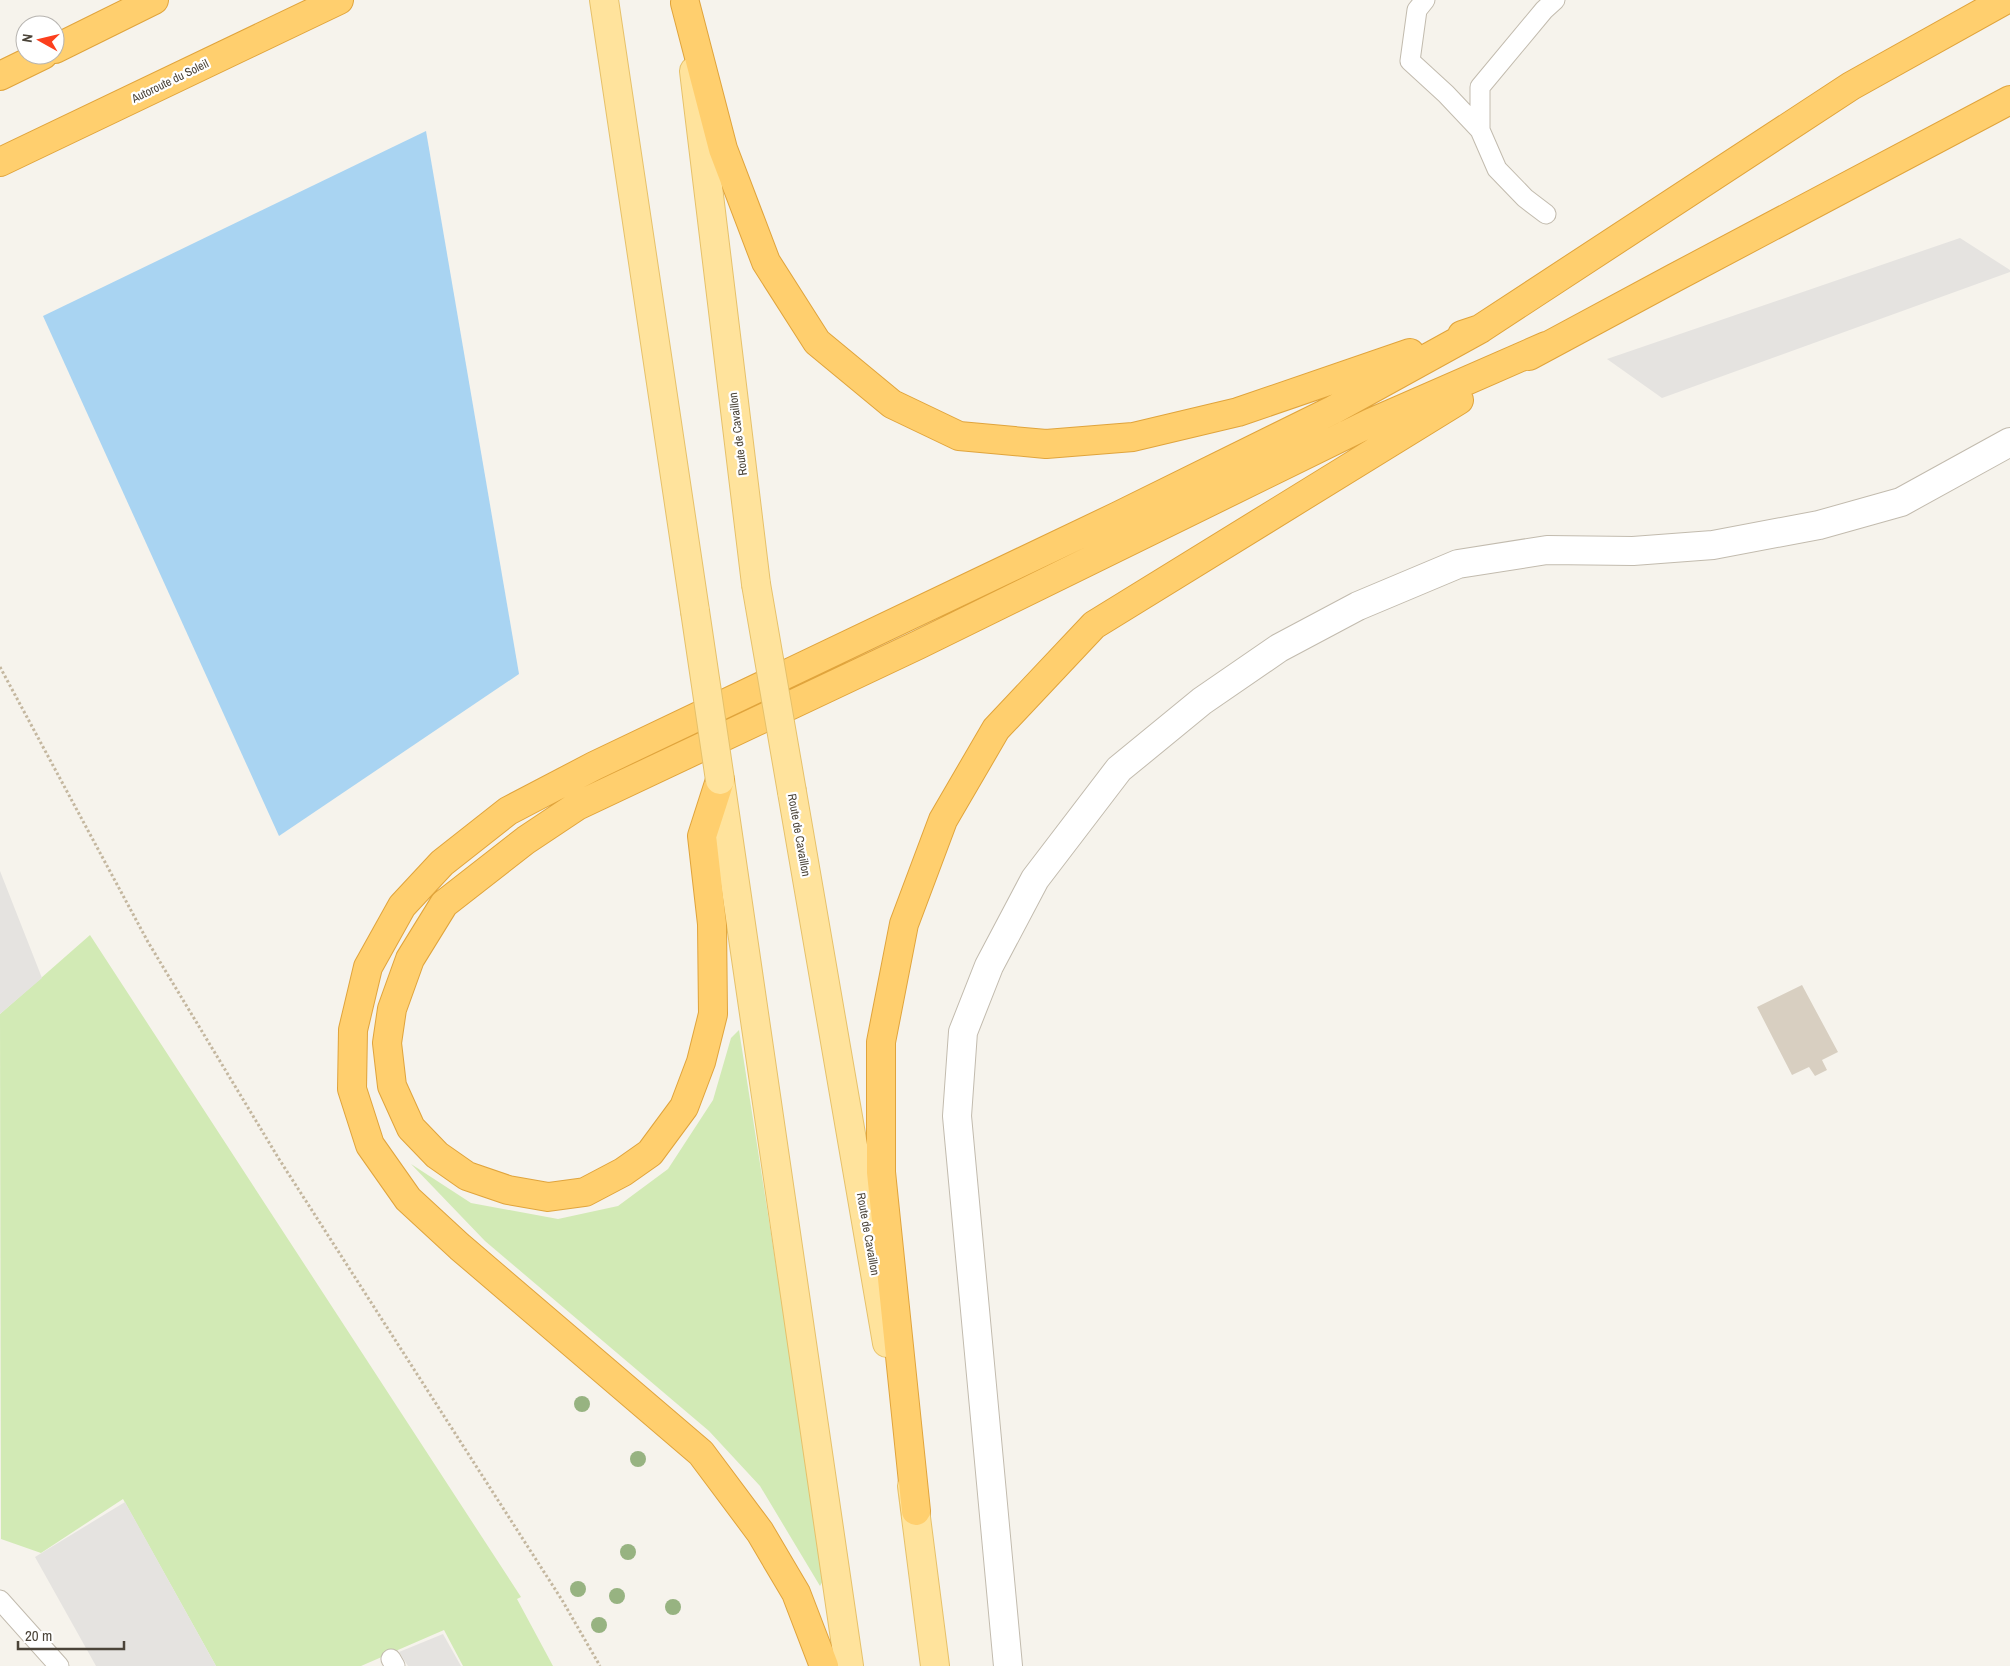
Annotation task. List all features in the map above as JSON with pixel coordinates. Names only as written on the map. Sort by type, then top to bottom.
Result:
[{"type":"highway","points":[[65,44],[154,0]]},
{"type":"highway","name":"Autoroute du Soleil","points":[[0,162],[339,0]]},
{"type":"highway","points":[[824,1666],[796,1593],[760,1532],[701,1453],[460,1247],[408,1198],[370,1145],[352,1089],[353,1030],[368,967],[402,906],[442,863],[508,811],[594,766],[1118,516],[1333,410],[1480,329],[1851,86],[2005,0]]},
{"type":"highway","points":[[685,1],[723,150],[766,262],[818,342],[892,404],[959,436],[1046,444],[1133,437],[1238,412],[1480,329]]},
{"type":"highway","points":[[0,76],[23,65]]},
{"type":"highway","points":[[916,1511],[881,1172],[881,1042],[904,924],[943,820],[996,729],[1094,625],[1546,346],[2010,100]]},
{"type":"highway","points":[[720,780],[714,829],[713,1014],[701,1062],[684,1107],[650,1153],[623,1172],[585,1192],[548,1197],[508,1190],[467,1176],[437,1154],[411,1128],[392,1086],[387,1043],[392,1009],[410,959],[444,904],[526,840],[576,806],[918,645],[1370,423],[1546,346]]},
{"type":"main road","points":[[604,0],[720,780]]},
{"type":"main road","name":"Route de Cavaillon","points":[[685,1],[756,584],[916,1511],[935,1666]]},
{"type":"main road","points":[[714,829],[849,1666]]},
{"type":"street","points":[[1008,1666],[957,1116],[963,1032],[989,966],[1035,878],[1119,769],[1202,701],[1279,648],[1358,606],[1458,564],[1547,550],[1633,551],[1712,545],[1819,525],[1901,502],[2010,442]]},
{"type":"lane","points":[[1425,0],[1417,10],[1410,61],[1446,94],[1480,130],[1497,169],[1525,198],[1546,214]]},
{"type":"lane","points":[[1480,130],[1480,87],[1544,10],[1555,0]]},
{"type":"lane","points":[[0,1600],[59,1666]]},
{"type":"path","points":[[0,667],[153,950],[279,1159],[562,1600],[600,1666]]},
{"type":"green space","points":[[90,935],[521,1597],[517,1599],[553,1666],[463,1666],[444,1630],[361,1666],[216,1666],[123,1499],[41,1553],[1,1539],[0,1014]]},
{"type":"green space","points":[[739,1030],[825,1577],[820,1586],[760,1486],[709,1431],[485,1241],[411,1164],[471,1203],[558,1219],[618,1206],[668,1169],[713,1100],[731,1038]]},
{"type":"shaded area","points":[[1960,238],[2010,270],[2010,272],[1662,398],[1607,359]]},
{"type":"shaded area","points":[[0,871],[42,978],[0,1014]]},
{"type":"shaded area","points":[[125,1502],[216,1666],[96,1666],[35,1557]]},
{"type":"shaded area","points":[[443,1634],[461,1666],[408,1666],[399,1652]]},
{"type":"water","points":[[426,131],[519,674],[279,836],[43,316]]},
{"type":"building","points":[[1802,985],[1838,1052],[1822,1060],[1827,1070],[1815,1076],[1809,1067],[1792,1075],[1757,1007]]}]
